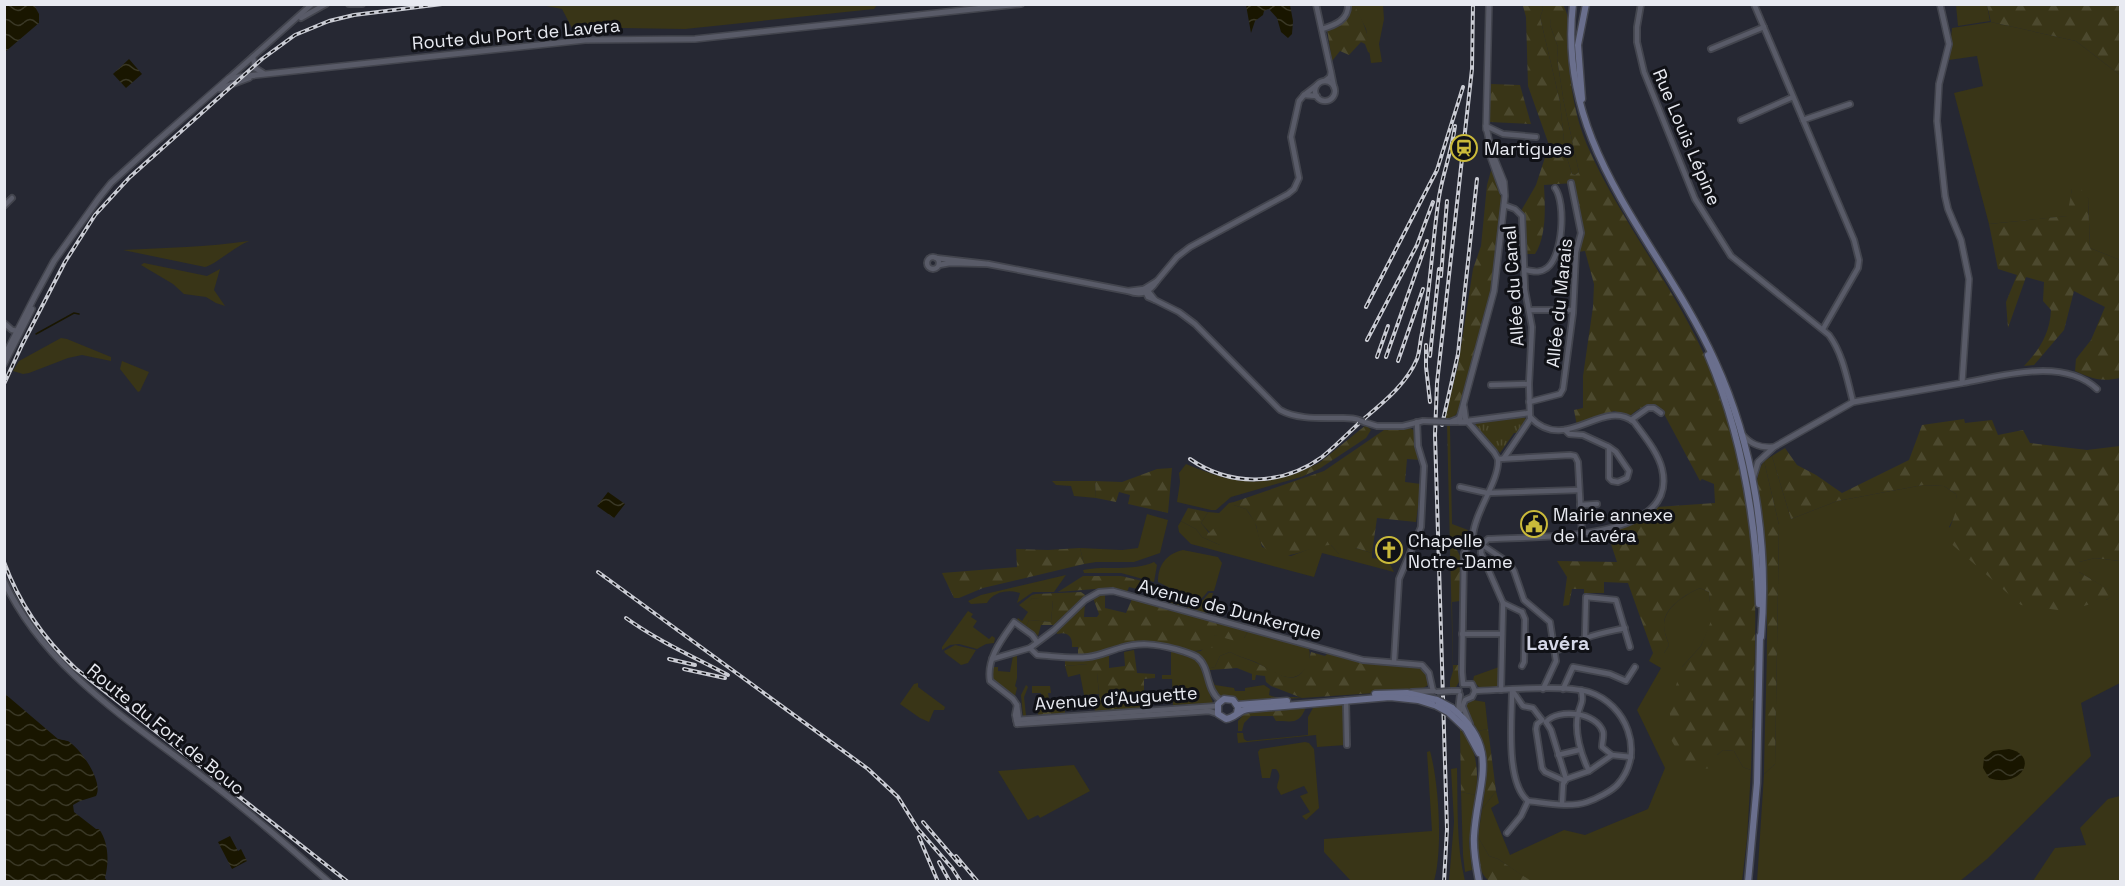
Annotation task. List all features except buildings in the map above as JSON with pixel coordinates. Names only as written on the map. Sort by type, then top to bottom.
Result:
[{"type":"main road","points":[[1574,4],[1571,30],[1573,72],[1586,123],[1598,155],[1620,197],[1688,310],[1716,363],[1740,430],[1753,482],[1762,556],[1763,600],[1756,809],[1748,882]]},
{"type":"main road","points":[[1586,4],[1580,31],[1578,56],[1586,123]]},
{"type":"main road","points":[[1688,310],[1721,387],[1745,467],[1757,550],[1761,637]]},
{"type":"main road","points":[[1237,705],[1379,693],[1407,693],[1437,703],[1452,712],[1473,729],[1480,746],[1483,765],[1482,786],[1474,836],[1475,862],[1479,882]]},
{"type":"main road","points":[[1237,713],[1237,705],[1231,699],[1219,703],[1218,714],[1231,719],[1237,713],[1248,709],[1346,700],[1400,698],[1437,703]]},
{"type":"main road","points":[[1452,712],[1472,738],[1483,765]]},
{"type":"street","points":[[4,357],[44,280],[70,238],[111,183],[312,4]]},
{"type":"street","points":[[288,26],[326,4]]},
{"type":"street","points":[[349,4],[360,5]]},
{"type":"street","name":"Route du Port de Lavera","points":[[265,74],[585,40],[695,39],[1021,4]]},
{"type":"street","points":[[1304,94],[1328,100],[1334,94],[1316,4]]},
{"type":"street","points":[[1322,29],[1344,19],[1348,11],[1348,4]]},
{"type":"street","points":[[1463,420],[1464,403],[1494,291],[1504,205],[1504,182],[1492,152],[1486,126],[1489,4]]},
{"type":"street","name":"Rue Louis Lépine","points":[[1641,4],[1637,42],[1644,72],[1695,199],[1731,256],[1770,290],[1823,329],[1836,344],[1853,402]]},
{"type":"street","points":[[1754,4],[1854,240],[1859,260],[1855,276],[1840,296],[1823,329]]},
{"type":"street","points":[[1940,4],[1949,44],[1939,84],[1937,121],[1945,196],[1962,240],[1969,279],[1962,383]]},
{"type":"street","points":[[1711,49],[1764,27]]},
{"type":"street","points":[[253,57],[255,69],[265,74]]},
{"type":"street","points":[[988,264],[950,263],[933,269],[928,264],[930,258],[936,258],[988,264],[1128,291],[1146,291],[1177,257],[1190,247],[1294,189],[1299,174],[1291,137],[1299,101],[1304,94],[1330,77],[1331,72]]},
{"type":"street","points":[[212,93],[231,77],[265,74]]},
{"type":"street","points":[[221,87],[265,74]]},
{"type":"street","points":[[1324,81],[1334,87]]},
{"type":"street","points":[[1317,85],[1315,91],[1317,96]]},
{"type":"street","points":[[1742,120],[1793,97]]},
{"type":"street","points":[[1803,120],[1850,104]]},
{"type":"street","points":[[1486,126],[1503,134],[1536,137]]},
{"type":"street","name":"Allée du Marais","points":[[1529,402],[1560,394],[1563,389],[1573,310],[1576,252],[1581,233],[1571,183]]},
{"type":"street","points":[[1525,270],[1541,272],[1550,267],[1554,260],[1563,222],[1555,188]]},
{"type":"street","points":[[4,206],[12,198]]},
{"type":"street","name":"Allée du Canal","points":[[1504,205],[1515,209],[1522,216],[1525,290],[1532,327],[1530,416]]},
{"type":"street","points":[[936,258],[939,265]]},
{"type":"street","points":[[1146,291],[1150,298],[1179,312],[1196,324],[1280,410],[1294,416],[1350,417],[1377,426],[1406,426],[1420,422],[1530,416],[1546,428],[1565,430],[1577,428],[1611,415],[1618,414],[1631,420],[1660,461],[1663,480],[1660,494],[1648,512],[1640,518],[1582,534],[1488,539],[1482,545],[1481,553],[1503,603],[1501,690]]},
{"type":"street","points":[[1529,310],[1573,310]]},
{"type":"street","points":[[4,322],[18,330]]},
{"type":"street","points":[[4,364],[18,330]]},
{"type":"street","points":[[1753,482],[1758,462],[1774,447],[1853,402],[2042,370],[2074,376],[2097,389]]},
{"type":"street","points":[[1491,385],[1529,384]]},
{"type":"street","points":[[1631,420],[1648,408],[1654,408],[1661,413]]},
{"type":"street","points":[[1504,458],[1530,416]]},
{"type":"street","points":[[1452,712],[1463,684],[1464,553],[1473,539],[1475,523],[1498,469],[1498,459],[1494,452],[1463,420]]},
{"type":"street","points":[[1394,662],[1398,585],[1421,527],[1424,466],[1418,446],[1420,422]]},
{"type":"street","points":[[1565,430],[1569,434],[1583,435],[1609,447],[1616,452],[1629,471],[1627,478],[1618,482],[1609,478],[1609,447]]},
{"type":"street","points":[[1740,430],[1757,446],[1774,447]]},
{"type":"street","points":[[1498,459],[1572,455],[1578,460],[1582,534]]},
{"type":"street","points":[[1460,487],[1487,493],[1579,490]]},
{"type":"street","points":[[1580,505],[1597,504]]},
{"type":"street","points":[[1473,539],[1512,567],[1524,600],[1550,622],[1556,662],[1544,689]]},
{"type":"street","name":"Route du Fort de Bouc","points":[[4,581],[26,621],[47,648],[69,670],[214,785],[329,882]]},
{"type":"street","name":"Avenue de Dunkerque","points":[[1030,648],[1054,630],[1089,597],[1099,592],[1113,591],[1363,660],[1422,665],[1427,670],[1431,682]]},
{"type":"street","points":[[1585,638],[1586,597],[1616,600],[1630,647]]},
{"type":"street","points":[[1503,603],[1522,612],[1525,619],[1524,663],[1522,666]]},
{"type":"street","points":[[1522,612],[1530,606]]},
{"type":"street","points":[[1017,721],[1017,705],[1013,699],[990,681],[989,668],[996,648],[1014,622],[1032,635],[1037,642]]},
{"type":"street","points":[[1554,650],[1562,650],[1585,638],[1625,628]]},
{"type":"street","points":[[1462,633],[1502,634]]},
{"type":"street","points":[[992,659],[1030,648],[1037,655],[1089,657],[1120,647],[1151,644],[1183,651],[1197,658],[1205,668],[1210,689],[1219,703]]},
{"type":"street","points":[[996,648],[1003,656]]},
{"type":"street","points":[[1563,689],[1573,667],[1610,674],[1626,681],[1635,667]]},
{"type":"street","points":[[1425,691],[1431,682]]},
{"type":"street","points":[[1431,682],[1435,692]]},
{"type":"street","points":[[1452,712],[1463,707],[1475,691],[1472,684],[1463,684]]},
{"type":"street","points":[[1475,691],[1544,689],[1563,689],[1581,690],[1600,697],[1618,711],[1630,737],[1631,758],[1617,786],[1586,803],[1528,801],[1518,788],[1512,761],[1512,690]]},
{"type":"street","points":[[1512,690],[1523,706],[1533,708],[1551,730],[1565,780],[1562,803]]},
{"type":"street","points":[[1581,690],[1584,701],[1578,715],[1579,750],[1589,771]]},
{"type":"street","points":[[1407,693],[1451,692],[1460,693],[1467,699]]},
{"type":"street","points":[[1346,700],[1347,745]]},
{"type":"street","name":"Avenue d'Auguette","points":[[1017,721],[1219,703]]},
{"type":"street","points":[[1463,707],[1473,729]]},
{"type":"street","name":"Avenue d'Auguette","points":[[1017,721],[1209,711],[1218,714]]},
{"type":"street","points":[[1612,755],[1600,761],[1589,771],[1565,780],[1545,772],[1542,768],[1537,724],[1561,714],[1578,715],[1596,722],[1601,728],[1602,747],[1612,755],[1631,758]]},
{"type":"street","points":[[1558,755],[1579,750]]},
{"type":"street","points":[[1507,832],[1521,816],[1528,801]]},
{"type":"green space","points":[[541,5],[877,5],[874,9],[685,29],[576,30],[572,28],[562,9]]},
{"type":"green space","points":[[1351,5],[1354,5],[1363,22],[1370,53],[1365,44],[1361,42],[1349,55],[1340,51],[1332,61],[1327,29],[1347,18]]},
{"type":"green space","points":[[1354,5],[1383,5],[1384,19],[1379,44],[1382,62],[1371,63],[1366,29]]},
{"type":"green space","points":[[1514,5],[1542,5],[1540,17],[1560,102],[1565,152],[1572,174],[1575,175],[1579,172],[1564,103],[1557,58],[1558,47],[1550,25],[1552,5],[1563,5],[1566,10],[1572,88],[1576,112],[1587,145],[1616,202],[1666,283],[1697,339],[1718,388],[1732,430],[1747,495],[1754,568],[1755,654],[1751,770],[1743,767],[1734,751],[1723,750],[1717,755],[1713,768],[1689,770],[1670,738],[1670,704],[1682,667],[1701,646],[1711,621],[1709,592],[1700,588],[1671,607],[1664,625],[1669,645],[1664,653],[1653,653],[1628,583],[1604,582],[1604,593],[1584,593],[1584,589],[1572,589],[1569,605],[1563,606],[1567,577],[1557,561],[1617,562],[1607,532],[1640,521],[1657,507],[1715,503],[1714,484],[1702,479],[1700,481],[1663,412],[1659,409],[1646,406],[1630,416],[1614,411],[1577,426],[1574,410],[1583,408],[1583,376],[1594,284],[1585,251],[1577,252],[1582,227],[1573,183],[1544,185],[1542,238],[1535,254],[1526,254],[1525,227],[1521,211],[1536,185],[1549,145],[1528,86],[1526,17],[1523,6]]},
{"type":"green space","points":[[1542,5],[1553,6],[1550,25],[1558,47],[1557,58],[1564,103],[1579,172],[1575,175],[1572,174],[1565,152],[1560,102],[1540,17]]},
{"type":"green space","points":[[1956,5],[1987,5],[1990,21],[1958,26]]},
{"type":"green space","points":[[1987,5],[2120,5],[2120,75],[2076,41],[1991,22]]},
{"type":"green space","points":[[1991,22],[2076,41],[2120,75],[2120,260],[2090,248],[2088,198],[2072,189],[2068,216],[1989,224],[1954,93],[1983,86],[1977,56],[1949,60],[1952,28]]},
{"type":"green space","points":[[1490,84],[1520,85],[1531,124],[1490,122]]},
{"type":"green space","points":[[1492,167],[1499,185],[1502,206],[1492,288],[1461,405],[1454,416],[1444,420],[1458,366],[1473,269],[1481,246],[1487,185]]},
{"type":"green space","points":[[2080,188],[2088,198],[2090,248],[2120,260],[2120,378],[2097,379],[2075,371],[2076,359],[2091,340],[2105,307],[2074,291],[2064,330],[2034,365],[2024,366],[2043,340],[2049,326],[2051,310],[2043,301],[2044,282],[2026,277],[2008,328],[2006,302],[2017,275],[1998,269],[1989,224],[2067,216],[2072,189]]},
{"type":"green space","points":[[249,241],[205,267],[123,250],[202,246]]},
{"type":"green space","points":[[144,263],[207,276],[220,269],[214,290],[225,306],[206,297],[184,294],[173,284],[141,265]]},
{"type":"green space","points":[[61,338],[111,357],[111,361],[82,355],[29,373],[13,371],[19,361]]},
{"type":"green space","points":[[122,361],[149,372],[140,391],[138,392],[120,369]]},
{"type":"green space","points":[[1524,417],[1527,420],[1517,433],[1514,433],[1500,453],[1475,425],[1480,421]]},
{"type":"green space","points":[[1964,419],[1965,423],[1992,420],[1998,435],[2023,430],[2030,443],[2087,450],[2120,446],[2120,561],[2095,558],[2079,562],[2079,572],[2116,594],[2106,600],[2065,611],[2021,605],[1947,540],[1957,501],[1956,494],[1944,486],[1923,485],[1837,501],[1791,519],[1772,456],[1785,448],[1797,465],[1842,493],[1909,460],[1922,425]]},
{"type":"green space","points":[[1447,423],[1450,424],[1452,524],[1468,530],[1463,543],[1457,550],[1460,556],[1460,601],[1452,602],[1453,665],[1459,665],[1459,682],[1456,687],[1450,689],[1453,671]]},
{"type":"green space","points":[[1366,425],[1371,430],[1366,438],[1319,469],[1301,477],[1299,472],[1319,463]]},
{"type":"green space","points":[[1410,428],[1415,431],[1416,445],[1421,460],[1407,459],[1405,482],[1421,484],[1416,522],[1377,518],[1372,553],[1356,548],[1348,555],[1339,554],[1331,545],[1288,555],[1271,553],[1261,543],[1256,525],[1246,509],[1234,505],[1234,502],[1324,471],[1384,430]]},
{"type":"green space","points":[[1772,456],[1791,519],[1837,501],[1923,485],[1944,486],[1956,494],[1959,508],[1949,527],[2106,600],[2115,594],[2079,572],[2079,562],[2095,558],[2120,561],[2120,683],[2081,703],[2091,756],[1987,859],[1960,881],[1757,882],[1764,774],[1775,764],[1779,525],[1764,461]]},
{"type":"green space","points":[[1764,461],[1779,525],[1775,764],[1764,774],[1767,597],[1757,479]]},
{"type":"green space","points":[[1186,464],[1215,475],[1242,481],[1269,480],[1299,472],[1301,477],[1231,497],[1216,510],[1211,510],[1177,502],[1179,473]]},
{"type":"green space","points":[[1172,468],[1168,513],[1128,504],[1130,495],[1119,492],[1116,502],[1096,498],[1095,481],[1122,482],[1157,469]]},
{"type":"green space","points":[[1052,481],[1095,481],[1096,498],[1074,496],[1071,486],[1056,485]]},
{"type":"green space","points":[[1234,502],[1234,505],[1246,509],[1255,522],[1262,547],[1291,556],[1322,544],[1331,545],[1339,554],[1356,548],[1372,553],[1372,558],[1388,560],[1394,572],[1322,553],[1314,577],[1191,544],[1179,532],[1178,526],[1181,521],[1196,529],[1202,537],[1220,545],[1215,528],[1210,533],[1201,523],[1208,512],[1219,513],[1229,503]]},
{"type":"green space","points":[[1188,508],[1208,512],[1201,523],[1209,533],[1215,527],[1220,537],[1220,545],[1202,537],[1196,529],[1181,521]]},
{"type":"green space","points":[[1147,514],[1168,520],[1160,553],[1134,562],[1084,564],[1080,548],[1122,550],[1138,548]]},
{"type":"green space","points":[[1080,548],[1084,564],[983,588],[959,598],[954,598],[942,573],[1017,567],[1016,549]]},
{"type":"green space","points":[[1183,550],[1218,557],[1222,563],[1214,591],[1208,591],[1200,600],[1191,605],[1183,604],[1170,588],[1158,582],[1164,561],[1172,554]]},
{"type":"green space","points":[[1154,562],[1157,565],[1154,582],[1121,573],[1084,573],[1083,570],[1137,567]]},
{"type":"green space","points":[[1066,575],[1054,592],[1033,592],[1017,603],[1020,593],[1011,591],[993,596],[987,603],[971,604],[968,601],[981,595]]},
{"type":"green space","points":[[1083,576],[1121,576],[1155,584],[1157,594],[1129,587],[1127,592],[1107,588],[1058,592]]},
{"type":"green space","points":[[1158,585],[1166,589],[1178,603],[1186,608],[1203,600],[1209,593],[1213,593],[1208,613],[1206,615],[1191,611],[1171,603],[1165,598]]},
{"type":"green space","points":[[1700,588],[1709,592],[1712,621],[1701,646],[1682,667],[1717,755],[1723,750],[1734,751],[1743,767],[1751,770],[1742,881],[1530,881],[1498,859],[1489,856],[1478,837],[1482,809],[1496,791],[1499,803],[1491,808],[1510,855],[1564,830],[1585,835],[1648,809],[1665,768],[1637,710],[1661,668],[1649,661],[1653,653],[1664,653],[1669,645],[1664,626],[1667,613],[1682,598]]},
{"type":"green space","points":[[1081,592],[1085,598],[1054,629],[1053,625],[1041,625],[1038,636],[1026,627],[1029,620],[1051,622],[1053,601],[1032,598],[1027,605],[1023,602],[1032,595]]},
{"type":"green space","points":[[1105,593],[1105,608],[1126,613],[1132,599],[1248,631],[1239,642],[1214,635],[1215,647],[1191,652],[1153,642],[1139,642],[1124,644],[1095,654],[1065,656],[1065,654],[1078,655],[1078,647],[1072,647],[1072,640],[1069,636],[1064,633],[1057,634],[1056,631],[1085,603],[1084,617],[1097,617],[1099,614],[1093,598]]},
{"type":"green space","points":[[1032,598],[1053,600],[1051,622],[1029,620],[1026,627],[1016,621],[1018,618],[1022,621],[1028,612],[1019,605],[1023,602],[1027,604]]},
{"type":"green space","points":[[968,611],[977,621],[973,627],[989,639],[992,636],[995,638],[994,643],[977,649],[959,644],[950,645],[942,650],[942,647]]},
{"type":"green space","points":[[1248,631],[1308,647],[1310,656],[1307,666],[1295,677],[1281,676],[1230,652],[1220,656],[1215,667],[1207,669],[1191,652],[1201,651],[1214,635],[1244,638]]},
{"type":"green space","points":[[955,645],[976,650],[968,663],[961,665],[945,653],[944,651]]},
{"type":"green space","points":[[1134,650],[1137,673],[1155,674],[1155,678],[1144,679],[1144,708],[1095,711],[1094,703],[1100,703],[1097,673],[1087,674],[1087,664],[1065,666],[1065,659],[1109,653],[1109,668],[1125,666],[1124,652]]},
{"type":"green space","points":[[1171,651],[1199,663],[1213,703],[1173,705],[1172,679],[1162,679],[1162,675],[1171,675]]},
{"type":"green space","points":[[1230,652],[1287,677],[1301,674],[1311,652],[1325,656],[1329,652],[1386,664],[1386,672],[1398,678],[1404,691],[1302,698],[1271,686],[1266,682],[1265,676],[1256,675],[1255,680],[1252,680],[1252,674],[1237,668],[1210,670],[1211,675],[1208,675],[1207,669],[1215,667],[1220,656]]},
{"type":"green space","points":[[1017,655],[1015,696],[993,680],[992,667],[998,667],[998,671],[1010,672],[1013,656]]},
{"type":"green space","points":[[1088,664],[1097,672],[1099,694],[1084,695],[1080,674],[1068,677],[1065,666]]},
{"type":"green space","points":[[1386,664],[1422,666],[1427,673],[1428,685],[1422,689],[1404,691],[1386,672]]},
{"type":"green space","points":[[1499,667],[1500,688],[1480,688],[1473,681],[1474,676]]},
{"type":"green space","points":[[1212,679],[1215,685],[1234,688],[1235,691],[1245,691],[1245,688],[1264,685],[1270,689],[1269,695],[1302,698],[1240,702],[1230,695],[1219,696],[1215,693],[1210,680]]},
{"type":"green space","points":[[918,683],[918,687],[945,707],[944,710],[934,710],[929,722],[900,704],[914,684]]},
{"type":"green space","points":[[1026,685],[1028,687],[1024,697],[1026,716],[1038,715],[1037,702],[1041,701],[1041,693],[1032,693],[1032,686],[1050,686],[1049,699],[1053,699],[1054,707],[1065,706],[1065,714],[1025,717],[1023,716],[1021,695]]},
{"type":"green space","points":[[1473,700],[1485,702],[1488,729],[1478,731],[1470,718],[1467,704]]},
{"type":"green space","points":[[1343,702],[1346,745],[1317,747],[1316,735],[1238,743],[1237,733],[1243,733],[1247,741],[1308,735],[1308,717],[1314,706]]},
{"type":"green space","points":[[1306,707],[1301,717],[1295,721],[1276,721],[1273,716],[1251,716],[1244,723],[1242,731],[1238,731],[1238,721],[1246,712]]},
{"type":"green space","points":[[1460,725],[1470,742],[1475,758],[1476,795],[1461,792]]},
{"type":"green space","points":[[1488,729],[1496,791],[1482,809],[1486,770],[1484,751],[1478,731]]},
{"type":"green space","points":[[1305,742],[1314,749],[1319,808],[1306,820],[1302,816],[1310,812],[1300,796],[1308,793],[1304,786],[1281,795],[1277,788],[1279,776],[1276,769],[1272,769],[1270,778],[1262,778],[1258,752],[1260,749]]},
{"type":"green space","points":[[1430,751],[1436,780],[1439,816],[1437,868],[1434,881],[1351,881],[1324,852],[1324,839],[1432,831],[1427,752]]},
{"type":"green space","points":[[1074,765],[1090,791],[1040,818],[1038,815],[1028,820],[998,771]]},
{"type":"green space","points":[[1457,768],[1459,839],[1465,881],[1449,881],[1454,822],[1451,769]]},
{"type":"green space","points":[[1461,792],[1476,795],[1469,842],[1472,870],[1465,872],[1463,855]]},
{"type":"green space","points":[[2120,796],[2120,881],[2033,881],[2055,848],[2086,845],[2080,828],[2108,799]]},
{"type":"green space","points":[[1478,837],[1489,856],[1498,859],[1531,881],[1489,881],[1480,867]]},
{"type":"water","points":[[5,4],[34,5],[39,14],[39,23],[5,52]]},
{"type":"water","points":[[1246,5],[1290,5],[1293,21],[1292,34],[1288,38],[1281,32],[1277,18],[1269,9],[1255,21],[1251,33]]},
{"type":"water","points":[[129,59],[142,74],[126,88],[113,74]]},
{"type":"water","points":[[608,492],[625,504],[614,518],[597,506]]},
{"type":"water","points":[[4,693],[58,739],[68,741],[73,745],[90,766],[97,783],[96,796],[73,805],[74,812],[99,829],[105,840],[107,866],[105,878],[107,881],[5,881]]},
{"type":"water","points":[[2009,749],[2018,752],[2023,758],[2025,764],[2023,770],[2011,779],[1989,778],[1983,768],[1984,758],[1993,751]]},
{"type":"water","points":[[230,836],[238,851],[241,849],[247,861],[232,869],[218,842]]},
{"type":"waterway","points":[[36,334],[74,313],[79,314]]},
{"type":"railway","points":[[4,384],[65,262],[95,215],[130,177],[262,59],[295,35],[329,21],[354,15],[442,4]]},
{"type":"railway","points":[[1444,882],[1447,829],[1435,435],[1437,383],[1472,69],[1473,4]]},
{"type":"railway","points":[[1366,307],[1437,170],[1463,87]]},
{"type":"railway","points":[[1190,459],[1222,475],[1239,478],[1273,478],[1290,473],[1322,457],[1401,384],[1413,368],[1419,353],[1439,197],[1455,126]]},
{"type":"railway","points":[[1442,425],[1458,354],[1477,179]]},
{"type":"railway","points":[[1441,276],[1447,201]]},
{"type":"railway","points":[[1367,340],[1417,245],[1433,202]]},
{"type":"railway","points":[[1386,357],[1427,241]]},
{"type":"railway","points":[[1430,356],[1439,269]]},
{"type":"railway","points":[[1398,361],[1423,289]]},
{"type":"railway","points":[[1377,357],[1388,326]]},
{"type":"railway","points":[[1426,345],[1430,402]]},
{"type":"railway","points":[[4,562],[17,592],[33,619],[75,668],[348,882]]},
{"type":"railway","points":[[598,572],[868,769],[898,797],[918,829],[952,868],[961,882]]},
{"type":"railway","points":[[626,618],[663,641],[728,675]]},
{"type":"railway","points":[[669,659],[695,665]]},
{"type":"railway","points":[[684,669],[725,678]]},
{"type":"railway","points":[[923,822],[960,865]]},
{"type":"railway","points":[[919,837],[938,882]]},
{"type":"railway","points":[[956,856],[978,882]]},
{"type":"railway","points":[[939,862],[950,882]]},
{"type":"place","name":"Martigues","points":[[1464,148]]},
{"type":"place","name":"Mairie annexe de Lavéra","points":[[1534,524]]},
{"type":"place","name":"Chapelle Notre-Dame","points":[[1389,550]]},
{"type":"district","name":"Lavéra","points":[[1558,643]]}]
